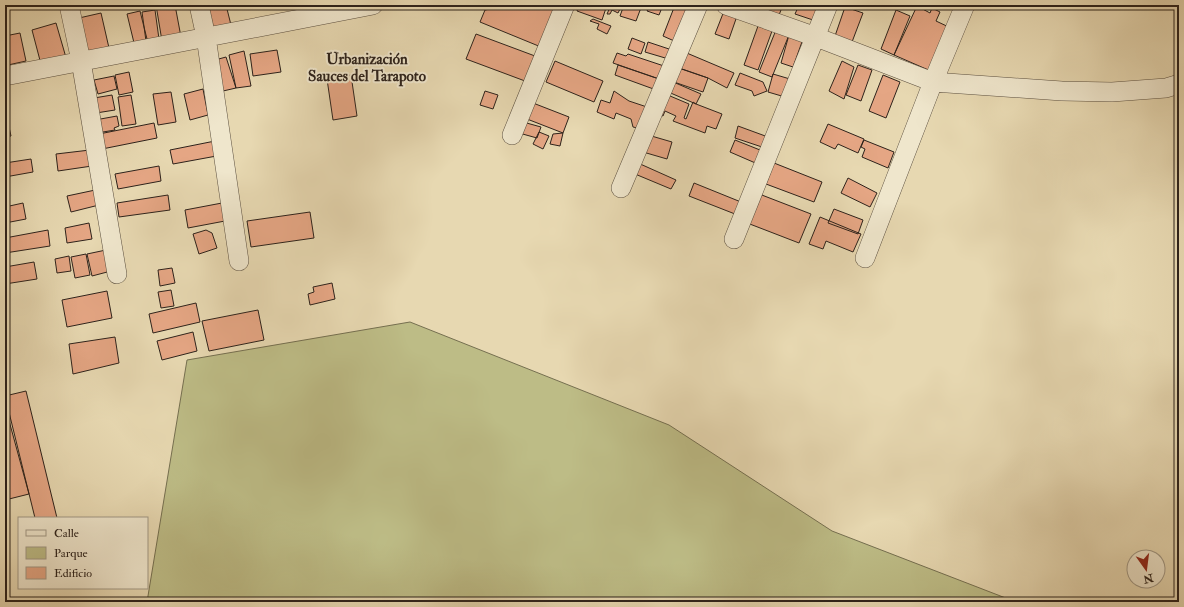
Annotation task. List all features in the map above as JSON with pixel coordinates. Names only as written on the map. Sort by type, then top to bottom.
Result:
[{"type":"street","points":[[69,5],[81,61],[117,274]]},
{"type":"street","points":[[199,5],[206,37],[239,261]]},
{"type":"street","points":[[5,76],[206,37],[321,10],[373,5]]},
{"type":"street","points":[[512,135],[565,5]]},
{"type":"street","points":[[621,188],[698,5]]},
{"type":"street","points":[[726,5],[816,37],[933,82],[1062,91],[1112,92],[1166,88],[1179,84]]},
{"type":"street","points":[[734,239],[828,5]]},
{"type":"street","points":[[865,258],[933,82],[965,5]]},
{"type":"green space","points":[[410,322],[669,425],[832,531],[1016,602],[147,602],[187,360]]},
{"type":"building","points":[[156,5],[175,5],[181,37],[162,41]]},
{"type":"building","points":[[199,5],[226,5],[231,25],[206,37]]},
{"type":"building","points":[[511,5],[559,5],[541,47],[480,22],[485,10]]},
{"type":"building","points":[[579,5],[607,5],[602,20],[577,11]]},
{"type":"building","points":[[611,5],[622,5],[618,13],[612,10],[610,14],[607,14]]},
{"type":"building","points":[[624,5],[642,5],[636,21],[620,16]]},
{"type":"building","points":[[650,5],[663,5],[659,15],[647,11]]},
{"type":"building","points":[[675,5],[696,5],[681,44],[663,36]]},
{"type":"building","points":[[768,5],[783,5],[779,15],[766,11]]},
{"type":"building","points":[[799,5],[828,5],[822,23],[795,14]]},
{"type":"building","points":[[917,6],[930,13],[932,8],[940,12],[936,21],[953,29],[933,72],[894,55]]},
{"type":"building","points":[[845,7],[863,13],[852,42],[835,36]]},
{"type":"building","points":[[155,10],[159,39],[146,41],[142,12]]},
{"type":"building","points":[[896,10],[910,16],[894,55],[881,49]]},
{"type":"building","points":[[140,11],[148,43],[135,47],[127,14]]},
{"type":"building","points":[[724,11],[737,16],[729,39],[715,34]]},
{"type":"building","points":[[101,13],[109,48],[87,53],[79,18]]},
{"type":"building","points":[[593,19],[611,26],[607,34],[597,29],[599,24],[590,21]]},
{"type":"building","points":[[56,23],[67,61],[42,68],[32,30]]},
{"type":"building","points":[[758,26],[772,31],[758,70],[744,65]]},
{"type":"building","points":[[776,30],[789,35],[772,77],[759,72]]},
{"type":"building","points":[[20,33],[26,61],[8,65],[5,51],[5,36]]},
{"type":"building","points":[[476,34],[535,56],[525,81],[466,59]]},
{"type":"building","points":[[789,35],[803,39],[793,67],[781,63]]},
{"type":"building","points":[[632,38],[645,43],[641,54],[628,49]]},
{"type":"building","points":[[648,42],[675,51],[672,60],[645,52]]},
{"type":"building","points":[[277,50],[281,72],[253,76],[250,54]]},
{"type":"building","points":[[244,51],[251,86],[236,88],[229,55]]},
{"type":"building","points":[[682,51],[734,73],[727,88],[708,78],[676,67]]},
{"type":"building","points":[[617,53],[626,56],[628,54],[667,67],[662,80],[613,63]]},
{"type":"building","points":[[226,57],[236,88],[223,91],[215,60]]},
{"type":"building","points":[[555,61],[603,81],[594,102],[546,82]]},
{"type":"building","points":[[842,61],[854,67],[844,99],[829,91]]},
{"type":"building","points":[[618,65],[662,80],[659,91],[615,75]]},
{"type":"building","points":[[858,65],[872,70],[861,101],[846,95]]},
{"type":"building","points":[[676,67],[708,78],[703,92],[671,81]]},
{"type":"building","points":[[129,72],[133,92],[119,95],[115,75]]},
{"type":"building","points":[[740,73],[763,82],[767,91],[754,96],[752,91],[735,85]]},
{"type":"building","points":[[773,74],[790,79],[785,97],[768,92]]},
{"type":"building","points":[[351,75],[357,116],[333,120],[327,79]]},
{"type":"building","points":[[883,75],[900,82],[886,118],[869,111]]},
{"type":"building","points":[[114,76],[117,89],[98,94],[94,80]]},
{"type":"building","points":[[671,81],[701,94],[696,104],[666,91]]},
{"type":"building","points":[[203,89],[208,115],[190,120],[184,94]]},
{"type":"building","points":[[485,91],[498,95],[493,109],[480,105]]},
{"type":"building","points":[[614,91],[629,101],[650,108],[642,129],[633,127],[631,119],[616,113],[614,119],[597,112],[601,100],[610,103]]},
{"type":"building","points":[[171,92],[176,122],[158,125],[153,94]]},
{"type":"building","points":[[663,93],[689,104],[684,118],[686,119],[693,102],[722,114],[716,129],[707,126],[705,133],[673,121],[676,116],[665,111],[663,116],[655,113]]},
{"type":"building","points":[[112,95],[115,110],[96,113],[94,98]]},
{"type":"building","points":[[131,95],[136,124],[122,126],[118,97]]},
{"type":"building","points":[[533,103],[569,117],[563,133],[527,119]]},
{"type":"building","points":[[117,116],[119,126],[114,128],[115,130],[97,133],[95,120]]},
{"type":"building","points":[[523,122],[541,127],[537,138],[519,133]]},
{"type":"building","points":[[154,123],[157,138],[102,149],[99,134]]},
{"type":"building","points":[[828,124],[864,139],[858,153],[838,144],[835,149],[820,142]]},
{"type":"building","points":[[738,126],[768,137],[765,148],[735,138]]},
{"type":"building","points":[[9,127],[11,136],[5,137],[5,128]]},
{"type":"building","points":[[539,132],[549,136],[543,149],[533,144]]},
{"type":"building","points":[[563,133],[560,146],[550,144],[553,134]]},
{"type":"building","points":[[648,135],[672,142],[667,159],[643,152]]},
{"type":"building","points":[[220,140],[222,155],[173,164],[170,150]]},
{"type":"building","points":[[735,140],[765,152],[760,165],[730,152]]},
{"type":"building","points":[[864,140],[894,152],[888,168],[862,157],[865,149],[861,147]]},
{"type":"building","points":[[90,150],[92,166],[58,171],[56,154]]},
{"type":"building","points":[[31,159],[33,172],[5,177],[5,163]]},
{"type":"building","points":[[638,163],[676,180],[671,189],[635,174]]},
{"type":"building","points":[[774,163],[822,182],[814,202],[766,184]]},
{"type":"building","points":[[159,166],[161,181],[118,189],[115,174]]},
{"type":"building","points":[[848,178],[877,193],[870,207],[841,193]]},
{"type":"building","points":[[694,183],[741,202],[735,214],[689,196]]},
{"type":"building","points":[[100,189],[103,204],[71,212],[67,196]]},
{"type":"building","points":[[754,192],[811,214],[799,243],[742,221]]},
{"type":"building","points":[[168,195],[170,210],[119,217],[117,203]]},
{"type":"building","points":[[23,203],[26,219],[5,223],[5,207]]},
{"type":"building","points":[[222,203],[225,221],[188,228],[185,210]]},
{"type":"building","points":[[834,209],[863,220],[858,234],[828,223]]},
{"type":"building","points":[[310,212],[314,238],[251,247],[247,221]]},
{"type":"building","points":[[820,217],[861,234],[853,252],[826,241],[823,249],[809,244]]},
{"type":"building","points":[[89,223],[92,239],[67,243],[65,228]]},
{"type":"building","points":[[48,230],[50,246],[5,253],[5,238]]},
{"type":"building","points":[[206,230],[212,233],[217,248],[199,254],[193,234]]},
{"type":"building","points":[[106,250],[111,271],[92,276],[87,254]]},
{"type":"building","points":[[86,254],[90,275],[75,278],[71,257]]},
{"type":"building","points":[[69,256],[71,271],[57,273],[55,259]]},
{"type":"building","points":[[34,262],[37,279],[5,284],[5,267]]},
{"type":"building","points":[[172,268],[175,283],[160,286],[158,270]]},
{"type":"building","points":[[332,283],[335,299],[310,305],[308,294],[314,292],[313,287]]},
{"type":"building","points":[[171,290],[174,306],[161,308],[158,292]]},
{"type":"building","points":[[107,291],[112,318],[67,327],[62,300]]},
{"type":"building","points":[[196,303],[200,322],[153,333],[149,314]]},
{"type":"building","points":[[258,310],[264,340],[209,351],[202,321]]},
{"type":"building","points":[[193,332],[197,351],[162,360],[157,341]]},
{"type":"building","points":[[115,337],[119,363],[73,374],[69,344]]},
{"type":"building","points":[[26,391],[57,517],[35,517],[5,396]]},
{"type":"building","points":[[5,406],[29,494],[5,500]]},
{"type":"district","name":"Urbanización Sauces del Tarapoto","points":[[367,68]]}]
